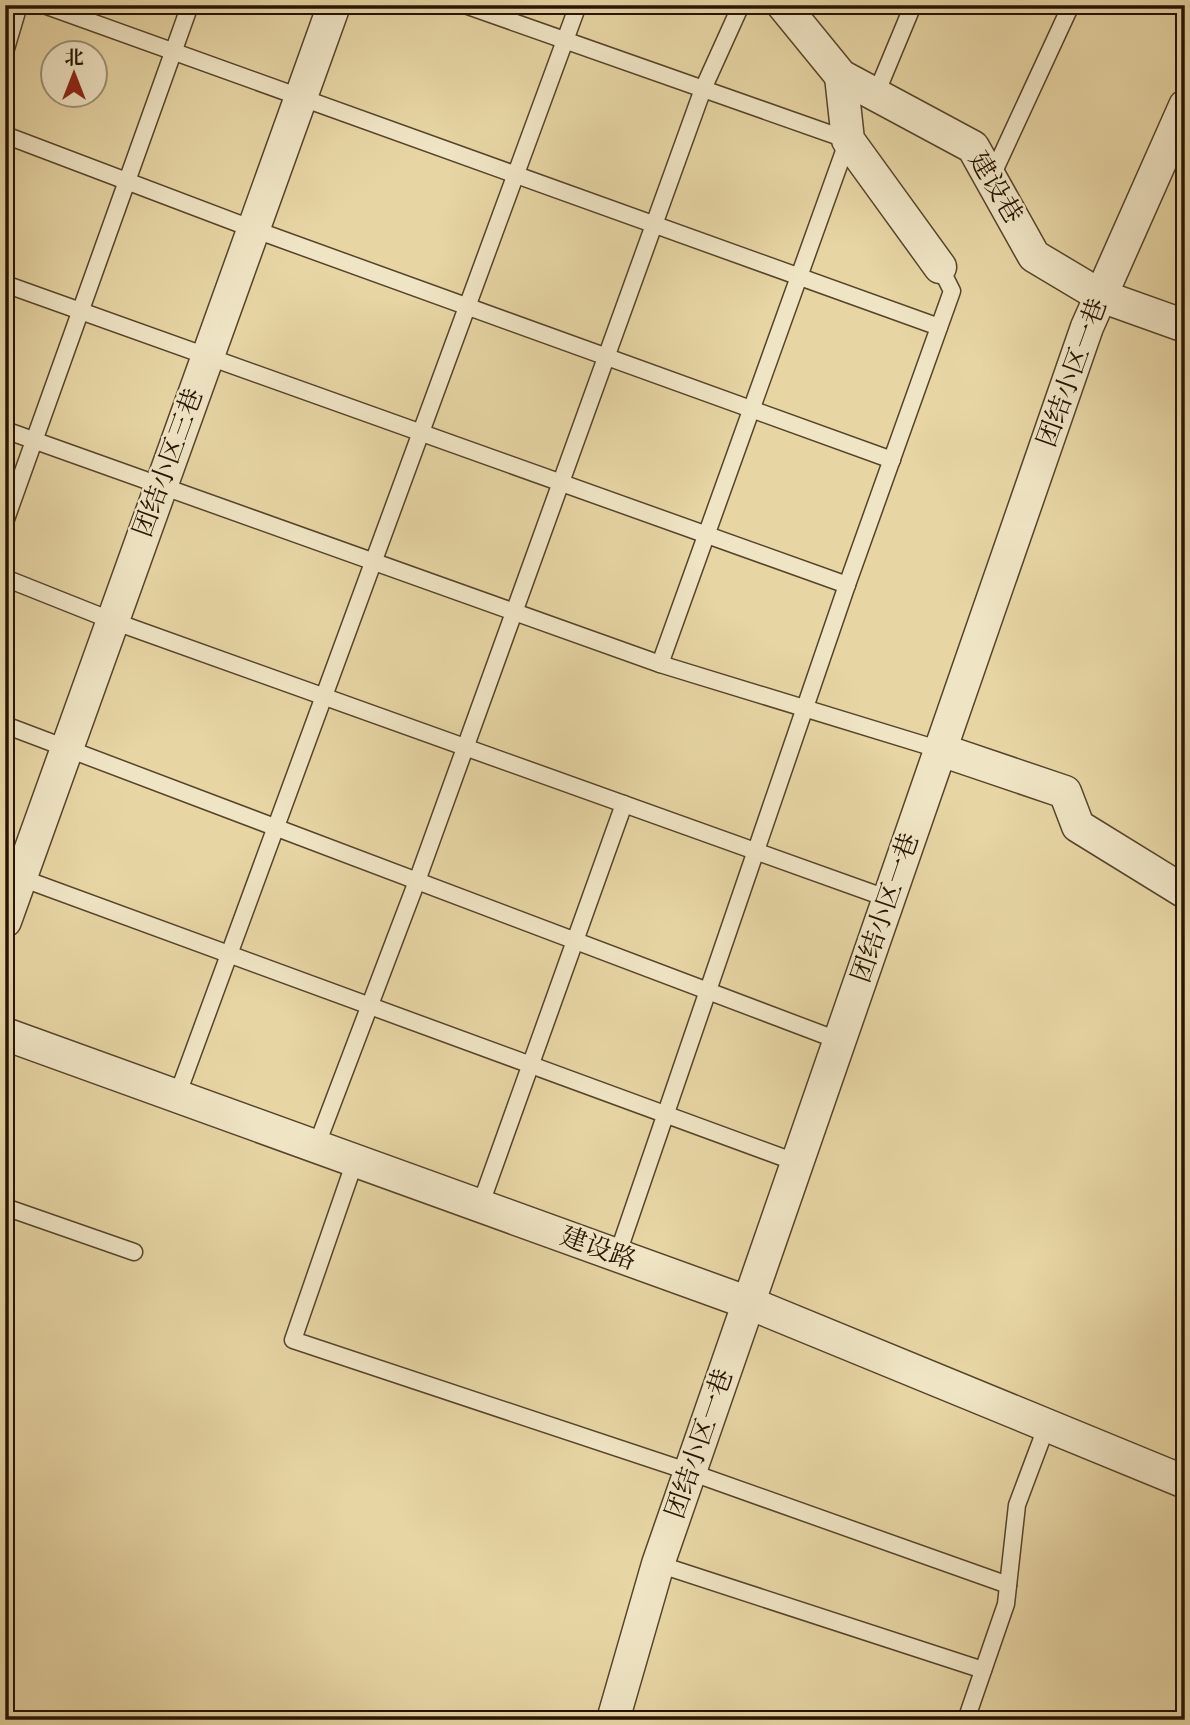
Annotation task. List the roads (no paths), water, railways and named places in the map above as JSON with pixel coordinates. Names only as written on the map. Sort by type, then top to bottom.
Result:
[{"type":"street","name":"团结小区三巷","points":[[5,921],[13,875],[67,748],[334,5]]},
{"type":"street","name":"建设巷","points":[[783,5],[841,76],[973,147],[1034,256],[1101,296],[1185,326]]},
{"type":"street","points":[[841,76],[848,140],[940,267]]},
{"type":"street","name":"团结小区一巷","points":[[613,1720],[658,1564],[1087,327],[1185,106]]},
{"type":"street","points":[[941,750],[1065,792],[1078,826],[1185,892]]},
{"type":"street","name":"建设路","points":[[5,1034],[749,1303],[1185,1482]]},
{"type":"lane","points":[[5,52],[19,5]]},
{"type":"lane","points":[[44,5],[939,327]]},
{"type":"lane","points":[[5,522],[190,5]]},
{"type":"lane","points":[[466,5],[848,140],[660,664]]},
{"type":"lane","points":[[177,1096],[578,5]]},
{"type":"lane","points":[[316,1147],[466,748],[703,89],[741,5]]},
{"type":"lane","points":[[876,94],[913,5]]},
{"type":"lane","points":[[991,178],[1071,5]]},
{"type":"lane","points":[[5,135],[253,229],[892,460]]},
{"type":"lane","points":[[617,1256],[804,708],[952,291],[940,267]]},
{"type":"lane","points":[[5,284],[847,585]]},
{"type":"lane","points":[[5,430],[660,664],[941,750]]},
{"type":"lane","points":[[5,578],[113,621],[889,899]]},
{"type":"lane","points":[[5,725],[840,1041]]},
{"type":"lane","points":[[480,1206],[624,804]]},
{"type":"lane","points":[[13,875],[798,1163]]},
{"type":"lane","points":[[355,1161],[293,1340],[690,1472],[1008,1585]]},
{"type":"lane","points":[[5,1207],[134,1252]]},
{"type":"lane","points":[[966,1720],[1006,1604],[1017,1505],[1047,1425]]},
{"type":"lane","points":[[658,1564],[983,1670]]}]
